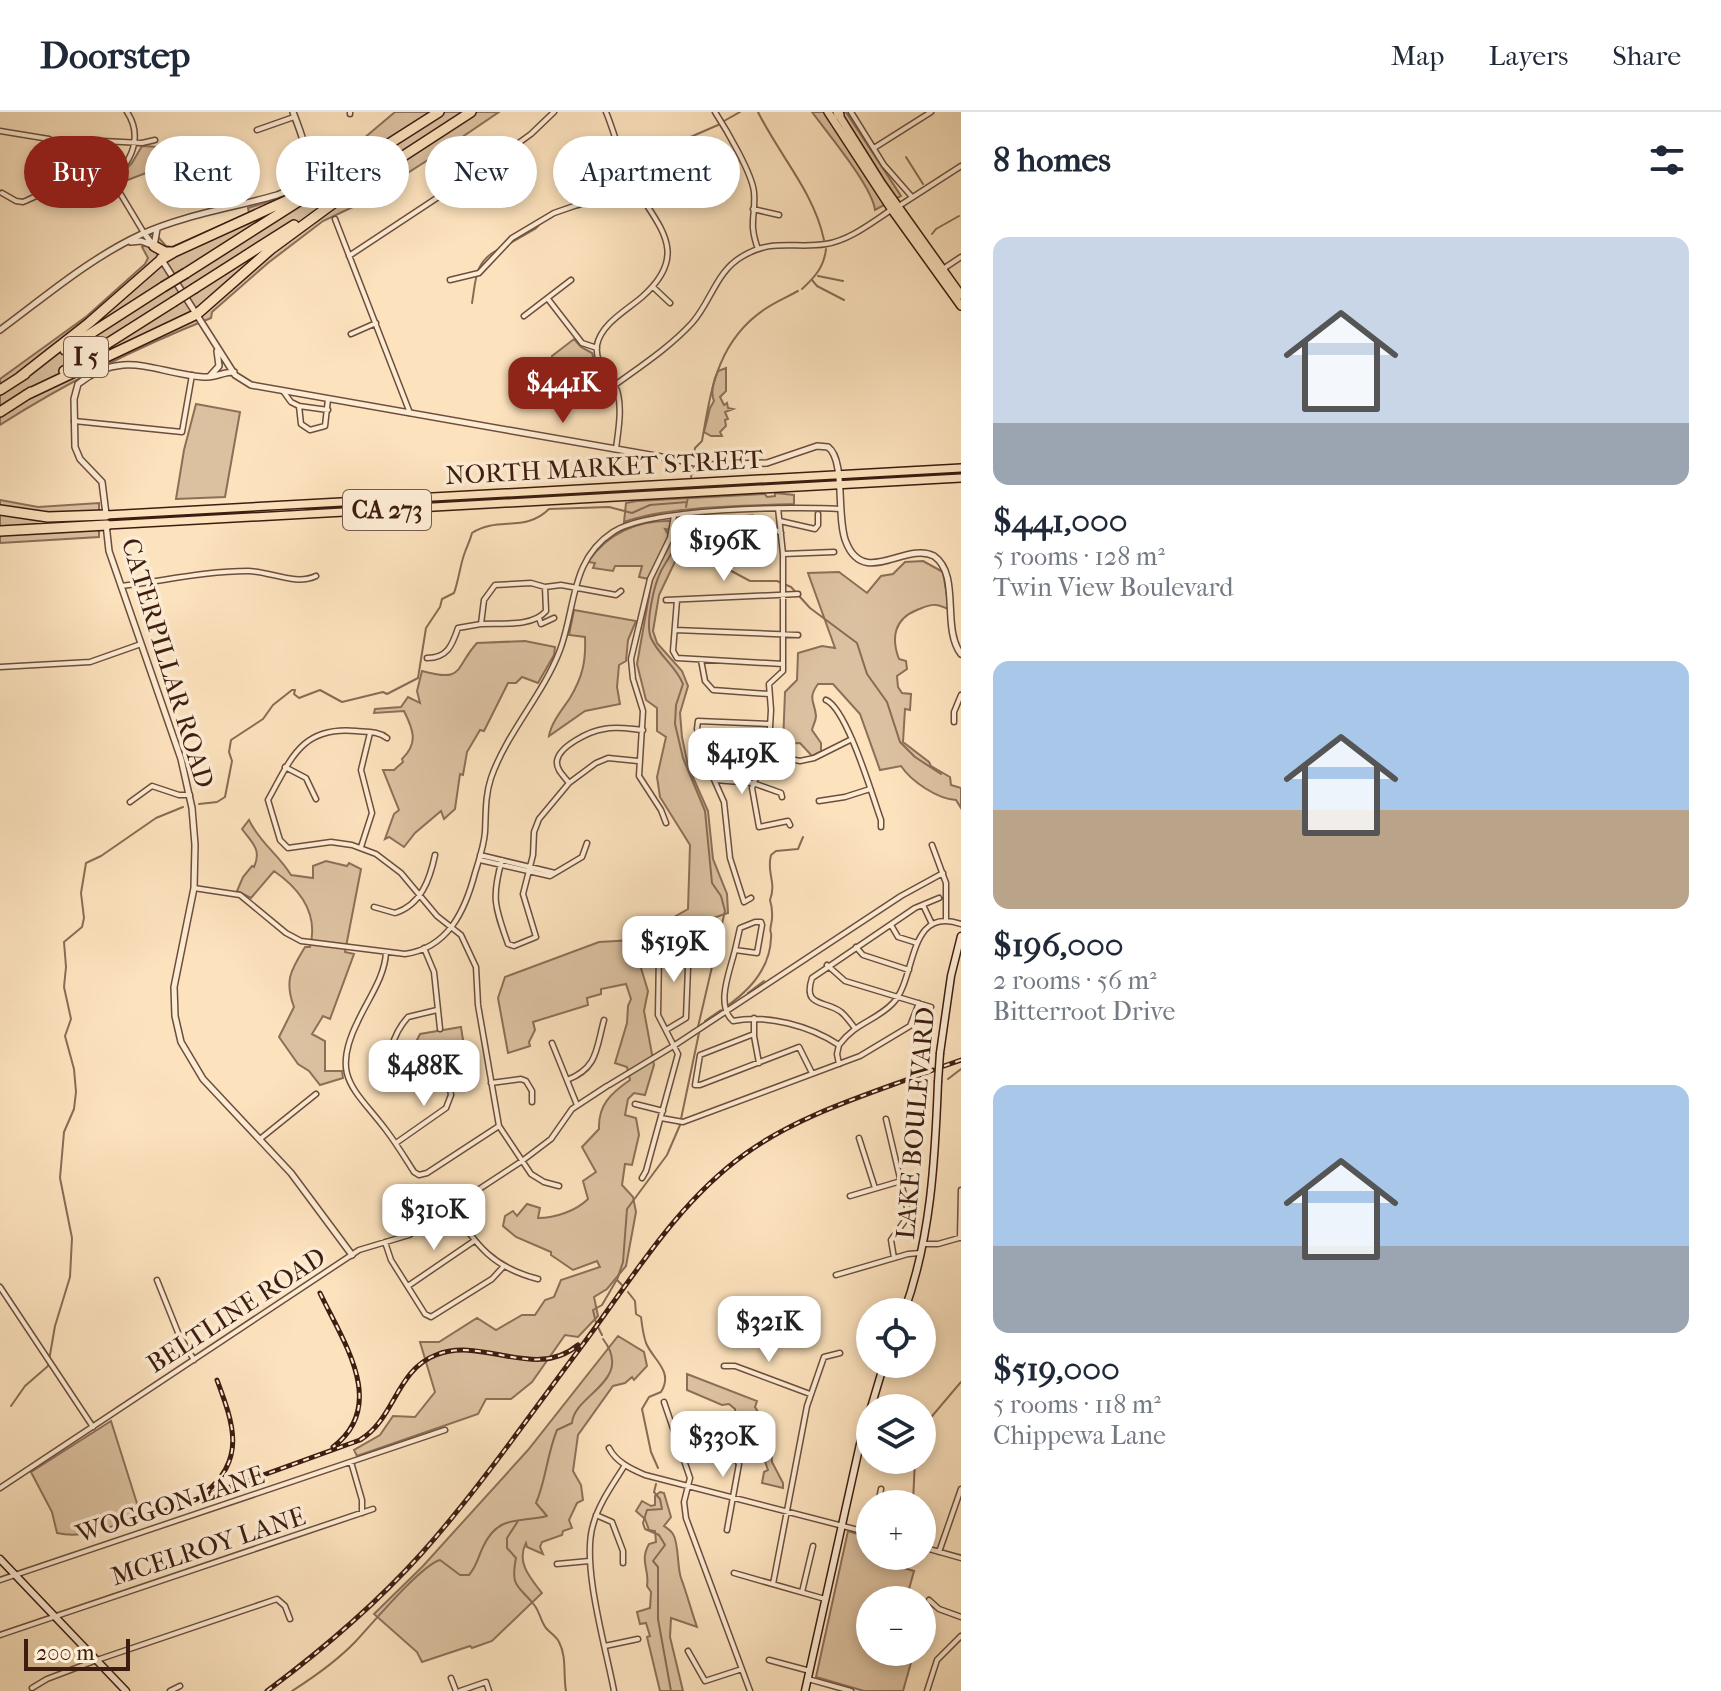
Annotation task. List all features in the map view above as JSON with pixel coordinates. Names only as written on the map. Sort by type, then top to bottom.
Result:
[{"type":"highway","name":"I 5","points":[[402,136],[439,112]]},
{"type":"highway","name":"I 5","points":[[409,153],[471,112]]},
{"type":"highway","points":[[20,377],[77,333],[162,259],[276,207]]},
{"type":"highway","name":"I 5","points":[[0,390],[289,208]]},
{"type":"highway","name":"I 5","points":[[0,412],[324,208]]},
{"type":"highway","points":[[26,395],[197,314],[271,249],[327,208]]},
{"type":"highway","points":[[154,246],[165,252],[174,252]]},
{"type":"highway","points":[[0,510],[48,517],[106,520]]},
{"type":"highway","points":[[0,531],[106,520]]},
{"type":"main road","points":[[828,112],[940,271],[961,306]]},
{"type":"main road","points":[[838,113],[895,208]]},
{"type":"main road","points":[[940,271],[961,295]]},
{"type":"main road","name":"NORTH MARKET STREET","points":[[106,520],[961,468]]},
{"type":"main road","name":"NORTH MARKET STREET","points":[[106,520],[961,478]]},
{"type":"main road","name":"LAKE BOULEVARD","points":[[909,1298],[923,1254],[932,1187],[940,1053],[951,976],[961,936]]},
{"type":"main road","points":[[805,1691],[865,1421],[879,1378]]},
{"type":"main road","points":[[0,1559],[126,1691]]},
{"type":"street","points":[[127,112],[136,131],[129,157]]},
{"type":"street","points":[[349,256],[505,153],[554,112]]},
{"type":"street","points":[[606,112],[615,136]]},
{"type":"street","points":[[715,112],[753,184],[751,225],[758,249]]},
{"type":"street","points":[[851,112],[912,197]]},
{"type":"street","points":[[874,148],[931,112]]},
{"type":"street","points":[[0,330],[82,268],[144,233],[277,195],[293,187],[302,176],[307,159],[294,114],[257,130]]},
{"type":"street","points":[[0,131],[31,136]]},
{"type":"street","points":[[129,143],[145,142]]},
{"type":"street","points":[[615,385],[687,328],[701,312],[712,287],[742,256],[779,244],[818,245],[849,237],[961,166]]},
{"type":"street","points":[[2,193],[24,202]]},
{"type":"street","points":[[129,208],[234,372],[247,384],[719,466],[767,463],[823,445],[834,453],[845,542],[859,558],[872,564],[919,552],[936,557],[945,566],[950,579],[955,643],[961,654]]},
{"type":"street","points":[[450,280],[479,273],[514,237],[556,212],[569,208]]},
{"type":"street","points":[[616,449],[619,398],[615,385],[600,365],[597,348],[605,328],[653,287],[667,262],[667,239],[651,208]]},
{"type":"street","points":[[753,209],[779,215]]},
{"type":"street","points":[[335,219],[410,413]]},
{"type":"street","points":[[154,246],[158,228]]},
{"type":"street","points":[[125,243],[141,241],[154,246]]},
{"type":"street","points":[[940,271],[961,257]]},
{"type":"street","points":[[524,316],[571,280]]},
{"type":"street","points":[[653,287],[670,303]]},
{"type":"street","points":[[548,299],[582,343],[597,348]]},
{"type":"street","points":[[351,334],[376,323]]},
{"type":"street","points":[[208,377],[219,366],[215,342]]},
{"type":"street","name":"CATERPILLAR ROAD","points":[[234,372],[208,377],[128,364],[113,366],[78,384],[74,395],[76,451],[102,482],[109,551],[181,759],[190,795],[195,839],[194,888],[174,987],[178,1030],[186,1053],[199,1074],[309,1194],[352,1255]]},
{"type":"street","points":[[74,421],[182,432],[192,375]]},
{"type":"street","points":[[283,391],[291,402],[299,406],[328,410]]},
{"type":"street","points":[[299,406],[299,421],[310,430],[324,428],[328,399]]},
{"type":"street","points":[[194,888],[240,895],[286,933],[301,941],[405,954],[424,948],[446,934],[467,904],[479,858],[491,776],[557,657],[575,587],[588,556],[612,532],[639,520],[778,508],[840,509]]},
{"type":"street","points":[[778,508],[783,554],[783,664],[781,676],[770,682],[766,754],[753,783],[758,826],[763,828],[788,821],[790,825]]},
{"type":"street","points":[[780,521],[815,529],[818,514]]},
{"type":"street","points":[[666,823],[661,810],[641,783],[638,761],[643,711],[633,679],[631,659],[650,579],[670,538],[674,516]]},
{"type":"street","points":[[756,552],[735,542],[739,519],[753,518],[781,533]]},
{"type":"street","points":[[783,554],[834,552]]},
{"type":"street","points":[[121,586],[240,571],[266,572],[298,580],[316,576]]},
{"type":"street","points":[[481,624],[484,600],[495,585],[561,585],[616,595],[621,591]]},
{"type":"street","points":[[427,658],[437,658],[447,653],[458,628],[539,618],[546,611],[545,587]]},
{"type":"street","points":[[666,600],[798,594]]},
{"type":"street","points":[[677,600],[673,653],[678,659],[783,664]]},
{"type":"street","points":[[539,618],[541,624],[554,618]]},
{"type":"street","points":[[675,630],[798,635]]},
{"type":"street","points":[[0,667],[90,662],[141,644]]},
{"type":"street","points":[[692,660],[703,671]]},
{"type":"street","points":[[701,660],[710,687],[717,691],[769,694]]},
{"type":"street","points":[[954,721],[961,695]]},
{"type":"street","points":[[826,700],[838,710],[852,739],[881,827]]},
{"type":"street","points":[[751,898],[744,902],[731,861],[726,812],[702,750],[698,721],[770,724]]},
{"type":"street","points":[[569,783],[559,771],[557,763],[560,753],[602,729],[621,727],[643,730]]},
{"type":"street","points":[[387,738],[381,733],[342,731],[318,735],[297,750],[268,800],[284,846],[331,842],[361,847],[389,862],[432,912],[463,937],[476,967],[478,1005],[499,1126],[539,1180],[559,1186]]},
{"type":"street","points":[[361,847],[372,813],[361,770],[370,733]]},
{"type":"street","points":[[702,750],[766,754],[803,761],[852,739]]},
{"type":"street","points":[[501,863],[494,892],[495,905],[511,946],[536,937],[524,901],[537,822],[569,783],[603,760],[638,761]]},
{"type":"street","points":[[285,767],[306,778],[316,799]]},
{"type":"street","points":[[715,780],[753,783],[781,793],[782,797]]},
{"type":"street","points":[[130,802],[152,786],[190,795]]},
{"type":"street","points":[[819,801],[870,789]]},
{"type":"street","points":[[479,858],[545,876],[582,857],[587,843]]},
{"type":"street","points":[[932,845],[947,888],[946,920]]},
{"type":"street","points":[[374,907],[395,913],[420,896],[435,855]]},
{"type":"street","name":"BELTLINE ROAD","points":[[0,1488],[363,1248],[409,1235],[551,1139],[577,1105],[675,1045],[887,904],[943,873]]},
{"type":"street","points":[[854,1027],[841,1011],[819,1004],[811,995],[809,988],[812,978],[827,965],[922,904],[939,898]]},
{"type":"street","points":[[922,904],[932,924]]},
{"type":"street","points":[[839,1064],[839,1045],[854,1027],[891,1005],[897,996],[922,933],[932,924],[946,920],[961,924]]},
{"type":"street","points":[[735,950],[757,953],[761,922],[741,926],[735,950],[724,1002],[725,1012],[733,1021],[754,1017],[823,1036],[839,1045]]},
{"type":"street","points":[[891,925],[898,937],[917,943]]},
{"type":"street","points":[[643,958],[717,932]]},
{"type":"street","points":[[666,1030],[686,1018],[689,942]]},
{"type":"street","points":[[856,947],[863,955],[909,970]]},
{"type":"street","points":[[424,948],[433,968],[440,1029]]},
{"type":"street","points":[[386,952],[385,967],[349,1040],[346,1069],[352,1089],[414,1172],[422,1175],[499,1126]]},
{"type":"street","points":[[642,1178],[678,1056],[658,1015],[659,953]]},
{"type":"street","points":[[827,965],[845,981],[931,1007]]},
{"type":"street","points":[[661,1118],[683,1122],[860,1056],[910,1026],[919,1003]]},
{"type":"street","points":[[405,1085],[394,1079],[391,1071],[395,1037],[408,1017],[437,1010]]},
{"type":"street","points":[[754,1017],[759,1063]]},
{"type":"street","points":[[567,1080],[580,1075],[591,1065],[604,1020]]},
{"type":"street","points":[[754,1034],[701,1054],[694,1079],[696,1085],[799,1047],[812,1073]]},
{"type":"street","points":[[552,1043],[577,1105]]},
{"type":"street","points":[[396,1144],[446,1108],[451,1095],[447,1069]]},
{"type":"street","points":[[491,1083],[526,1081],[533,1094],[532,1102]]},
{"type":"street","points":[[260,1139],[316,1094]]},
{"type":"street","points":[[635,1104],[663,1111]]},
{"type":"street","points":[[886,1119],[908,1215],[891,1240],[894,1258]]},
{"type":"street","points":[[859,1138],[875,1188]]},
{"type":"street","points":[[850,1196],[901,1181]]},
{"type":"street","points":[[924,1244],[960,1238],[961,1190]]},
{"type":"street","points":[[451,1207],[474,1241],[503,1267],[538,1279]]},
{"type":"street","points":[[408,1286],[474,1241]]},
{"type":"street","points":[[385,1242],[391,1260],[425,1314],[435,1317],[492,1279],[503,1267]]},
{"type":"street","points":[[836,1275],[912,1253],[923,1254]]},
{"type":"street","points":[[157,1280],[176,1328],[194,1360]]},
{"type":"street","points":[[0,1287],[93,1427]]},
{"type":"street","points":[[773,1584],[810,1394],[824,1357],[840,1353]]},
{"type":"street","points":[[724,1366],[735,1366],[810,1394]]},
{"type":"street","points":[[664,1402],[689,1475],[684,1502],[686,1518],[750,1691]]},
{"type":"street","name":"WOGGON LANE","points":[[0,1580],[445,1430]]},
{"type":"street","points":[[704,1438],[729,1450],[737,1459],[739,1468],[727,1530]]},
{"type":"street","points":[[609,1448],[614,1457],[645,1475],[856,1530]]},
{"type":"street","points":[[351,1462],[362,1500],[362,1513]]},
{"type":"street","points":[[614,1691],[589,1561],[590,1540],[596,1515],[625,1465]]},
{"type":"street","points":[[0,1476],[6,1485]]},
{"type":"street","points":[[939,1552],[961,1489]]},
{"type":"street","name":"MCELROY LANE","points":[[0,1635],[373,1509]]},
{"type":"street","points":[[596,1515],[608,1519],[615,1528],[623,1563]]},
{"type":"street","points":[[802,1592],[813,1546]]},
{"type":"street","points":[[936,1551],[961,1558]]},
{"type":"street","points":[[557,1564],[589,1561]]},
{"type":"street","points":[[734,1573],[825,1599]]},
{"type":"street","points":[[32,1688],[97,1660],[277,1599],[281,1600],[290,1619]]},
{"type":"street","points":[[936,1606],[961,1617]]},
{"type":"street","points":[[927,1691],[937,1660],[961,1636]]},
{"type":"street","points":[[605,1646],[638,1639]]},
{"type":"street","points":[[688,1651],[705,1681],[742,1669]]},
{"type":"street","points":[[769,1660],[810,1671]]},
{"type":"street","points":[[451,1678],[458,1691],[486,1682],[489,1691]]},
{"type":"street","points":[[808,1679],[851,1691]]},
{"type":"street","points":[[170,1691],[180,1686]]},
{"type":"shaded area","points":[[395,112],[499,112],[464,136],[425,136],[425,162],[409,172],[409,136],[366,136]]},
{"type":"shaded area","points":[[812,112],[846,112],[901,196],[875,210],[858,174]]},
{"type":"shaded area","points":[[142,146],[145,146],[145,173],[129,180],[132,163]]},
{"type":"shaded area","points":[[276,199],[276,208],[351,208],[323,221],[268,263],[212,312],[211,318],[103,366],[0,425],[0,379],[87,316],[145,264],[148,258],[142,247],[159,238],[166,246],[172,247],[249,213],[248,208],[260,208],[260,204]]},
{"type":"shaded area","points":[[574,339],[592,353],[596,366],[582,365],[580,379],[564,366],[551,363],[552,356]]},
{"type":"shaded area","points":[[726,368],[726,391],[720,397],[724,405],[727,403],[728,408],[733,409],[725,412],[728,419],[720,432],[722,436],[711,436],[704,432],[714,401],[713,386],[718,371]]},
{"type":"shaded area","points":[[196,404],[240,412],[225,497],[176,499]]},
{"type":"shaded area","points":[[775,493],[794,495],[794,504],[684,510],[624,522],[626,503],[765,494],[767,497],[775,496]]},
{"type":"shaded area","points":[[0,500],[38,507],[99,503],[99,537],[0,543]]},
{"type":"shaded area","points":[[687,518],[682,547],[659,595],[653,631],[657,643],[682,671],[688,686],[680,713],[682,737],[688,766],[708,811],[713,859],[727,894],[728,913],[634,945],[648,991],[644,1011],[654,1065],[645,1095],[634,1093],[628,1099],[625,1115],[636,1118],[639,1135],[632,1165],[625,1164],[622,1185],[633,1197],[636,1212],[626,1266],[607,1289],[594,1297],[598,1316],[578,1337],[565,1335],[532,1382],[511,1399],[486,1399],[478,1414],[357,1456],[354,1450],[380,1435],[393,1416],[415,1417],[435,1392],[420,1342],[439,1342],[477,1318],[496,1330],[522,1315],[535,1315],[545,1300],[554,1297],[561,1280],[600,1267],[597,1261],[573,1270],[551,1252],[516,1237],[503,1226],[505,1216],[513,1211],[517,1216],[527,1204],[540,1208],[538,1218],[545,1218],[571,1210],[588,1199],[583,1181],[596,1172],[582,1147],[599,1129],[607,1100],[630,1080],[627,1067],[615,1063],[631,999],[626,984],[601,989],[601,994],[587,998],[588,1005],[533,1022],[535,1030],[530,1046],[508,1053],[498,998],[505,977],[599,942],[634,940],[688,909],[690,845],[660,797],[657,777],[666,737],[657,731],[657,708],[646,700],[637,664],[652,579],[672,539],[675,520]]},
{"type":"shaded area","points":[[672,521],[670,530],[665,529],[669,536],[649,579],[639,577],[642,566],[615,566],[613,571],[593,568],[595,563],[588,562],[604,543],[624,530],[647,523]]},
{"type":"shaded area","points":[[923,561],[943,572],[949,609],[936,605],[924,607],[903,618],[896,630],[895,644],[899,659],[906,661],[907,669],[897,676],[898,687],[902,693],[911,694],[910,710],[905,709],[903,742],[931,766],[950,777],[951,785],[961,788],[961,808],[956,800],[925,788],[901,766],[880,770],[860,714],[833,684],[818,684],[813,693],[816,716],[812,730],[821,743],[821,751],[812,756],[800,743],[783,744],[785,692],[797,680],[798,653],[822,646],[835,648],[808,573],[839,572],[867,593],[881,576],[893,574],[905,562]]},
{"type":"shaded area","points":[[574,610],[636,621],[628,640],[626,661],[619,665],[617,687],[620,704],[585,711],[549,736],[583,668],[585,637],[569,635]]},
{"type":"shaded area","points":[[525,641],[555,647],[554,655],[538,683],[522,677],[516,683],[508,683],[484,731],[480,730],[467,752],[455,809],[444,819],[441,811],[404,847],[389,837],[385,839],[394,814],[399,810],[383,770],[394,770],[403,762],[413,736],[404,711],[374,713],[375,709],[401,707],[408,697],[420,703],[417,691],[422,671],[452,674],[477,643]]},
{"type":"shaded area","points":[[249,820],[291,875],[313,878],[313,866],[326,861],[347,866],[349,863],[361,869],[345,952],[354,954],[330,1019],[323,1016],[312,1034],[325,1041],[325,1071],[342,1071],[343,1078],[320,1085],[309,1071],[298,1064],[279,1037],[294,1007],[290,976],[305,947],[310,947],[312,923],[299,894],[274,871],[251,898],[237,891],[243,877],[256,861],[255,846],[242,829]]},
{"type":"shaded area","points":[[461,1027],[468,1073],[451,1076],[453,1066],[447,1063],[441,1069],[446,1077],[428,1080],[412,1050],[420,1034]]},
{"type":"shaded area","points":[[618,1336],[644,1352],[647,1366],[634,1380],[632,1377],[625,1383],[613,1386],[578,1435],[573,1471],[581,1485],[583,1500],[577,1503],[569,1520],[572,1528],[542,1542],[540,1547],[543,1554],[527,1547],[526,1543],[524,1563],[529,1576],[542,1593],[492,1641],[422,1662],[417,1652],[374,1614],[423,1566],[528,1450]]},
{"type":"shaded area","points":[[687,1374],[757,1401],[755,1407],[771,1443],[772,1462],[783,1488],[762,1483],[764,1472],[768,1470],[760,1447],[736,1418],[735,1409],[729,1404],[722,1405],[687,1390]]},
{"type":"shaded area","points":[[111,1421],[141,1516],[89,1533],[57,1533],[52,1512],[31,1472]]},
{"type":"shaded area","points":[[664,1493],[671,1517],[664,1526],[675,1538],[680,1573],[697,1627],[671,1618],[670,1637],[683,1691],[660,1691],[647,1637],[650,1636],[646,1623],[640,1624],[637,1612],[650,1608],[651,1592],[647,1586],[645,1556],[649,1544],[656,1542],[655,1531],[649,1530],[645,1519],[636,1511],[642,1501],[655,1505],[655,1496]]},
{"type":"shaded area","points":[[848,1531],[856,1534],[856,1570],[914,1571],[910,1586],[856,1586],[856,1666],[910,1666],[903,1691],[864,1691],[816,1677]]},
{"type":"waterway","points":[[724,121],[740,112]]},
{"type":"waterway","points":[[758,112],[804,190],[824,240]]},
{"type":"waterway","points":[[693,136],[718,125]]},
{"type":"waterway","points":[[906,157],[923,184]]},
{"type":"waterway","points":[[570,209],[576,208]]},
{"type":"waterway","points":[[932,234],[959,216]]},
{"type":"waterway","points":[[507,245],[535,229],[544,220]]},
{"type":"waterway","points":[[802,289],[818,271],[826,249]]},
{"type":"waterway","points":[[472,303],[480,266],[497,250]]},
{"type":"waterway","points":[[818,276],[843,281]]},
{"type":"waterway","points":[[812,280],[817,286],[844,300]]},
{"type":"waterway","points":[[693,460],[695,448],[702,441],[713,385],[726,351],[749,322],[769,306],[798,291]]},
{"type":"waterway","points":[[691,477],[693,468]]},
{"type":"waterway","points":[[686,507],[688,497]]},
{"type":"waterway","points":[[199,804],[217,802],[225,797],[232,761],[229,752],[231,740],[263,719],[273,705],[292,690],[299,698],[320,690],[342,702],[383,692],[387,694],[418,678],[426,628],[442,599],[454,593],[472,533],[492,525],[521,523],[549,509],[609,507],[632,513],[650,505],[687,502]]},
{"type":"waterway","points":[[684,521],[678,542],[658,577],[651,604],[649,632],[683,684],[676,705],[675,724],[683,758],[705,811],[712,883],[721,896],[725,911],[698,1027]]},
{"type":"waterway","points":[[683,538],[709,559],[750,581],[777,581],[791,587],[810,608],[857,643],[867,674],[887,702],[900,742],[915,757],[941,774]]},
{"type":"waterway","points":[[11,1406],[25,1386],[48,1366],[55,1326],[70,1277],[72,1238],[60,1178],[64,1132],[74,1109],[76,1092],[74,1069],[65,1036],[71,1019],[64,987],[64,942],[82,927],[81,893],[86,863],[156,818],[183,807]]},
{"type":"waterway","points":[[727,1006],[751,986],[763,969],[770,949],[771,855],[776,851],[798,849],[803,837]]},
{"type":"waterway","points":[[877,910],[890,901]]},
{"type":"waterway","points":[[748,993],[764,981]]},
{"type":"waterway","points":[[705,1021],[721,1010]]},
{"type":"waterway","points":[[681,1119],[699,1033]]},
{"type":"waterway","points":[[948,1079],[961,1069]]},
{"type":"waterway","points":[[622,1285],[617,1280],[623,1262],[627,1209],[667,1155],[680,1125]]},
{"type":"waterway","points":[[596,1323],[593,1310],[602,1305],[616,1281]]},
{"type":"waterway","points":[[628,1292],[635,1301],[636,1314],[641,1317],[646,1343],[664,1372],[661,1392],[649,1397],[642,1409],[651,1452],[658,1468]]},
{"type":"waterway","points":[[598,1327],[602,1335]]},
{"type":"waterway","points":[[292,1691],[342,1655],[431,1565],[440,1560],[460,1575],[469,1575],[495,1529],[510,1522],[547,1516],[536,1503],[557,1430],[572,1423],[575,1413],[608,1376],[612,1366],[611,1353],[603,1339]]},
{"type":"waterway","points":[[936,1411],[961,1382]]},
{"type":"waterway","points":[[914,1474],[914,1490]]},
{"type":"waterway","points":[[656,1484],[654,1492],[660,1499],[662,1509],[647,1510],[643,1523],[645,1529],[659,1535],[665,1545],[653,1561],[658,1567],[658,1619],[671,1691]]},
{"type":"waterway","points":[[518,1521],[507,1538],[507,1548],[516,1558],[515,1581],[559,1642],[564,1660],[566,1691]]},
{"type":"railway","points":[[944,1066],[961,1060]]},
{"type":"railway","points":[[267,1691],[347,1626],[443,1529],[485,1477],[658,1242],[698,1194],[745,1154],[789,1127],[933,1070]]},
{"type":"railway","points":[[320,1293],[349,1351],[359,1392],[358,1412],[349,1430],[333,1447]]},
{"type":"railway","points":[[134,1522],[360,1440],[381,1420],[412,1372],[436,1355],[472,1350],[544,1359],[561,1355],[578,1345]]},
{"type":"railway","points":[[205,1493],[227,1467],[233,1440],[228,1411],[217,1380]]}]
